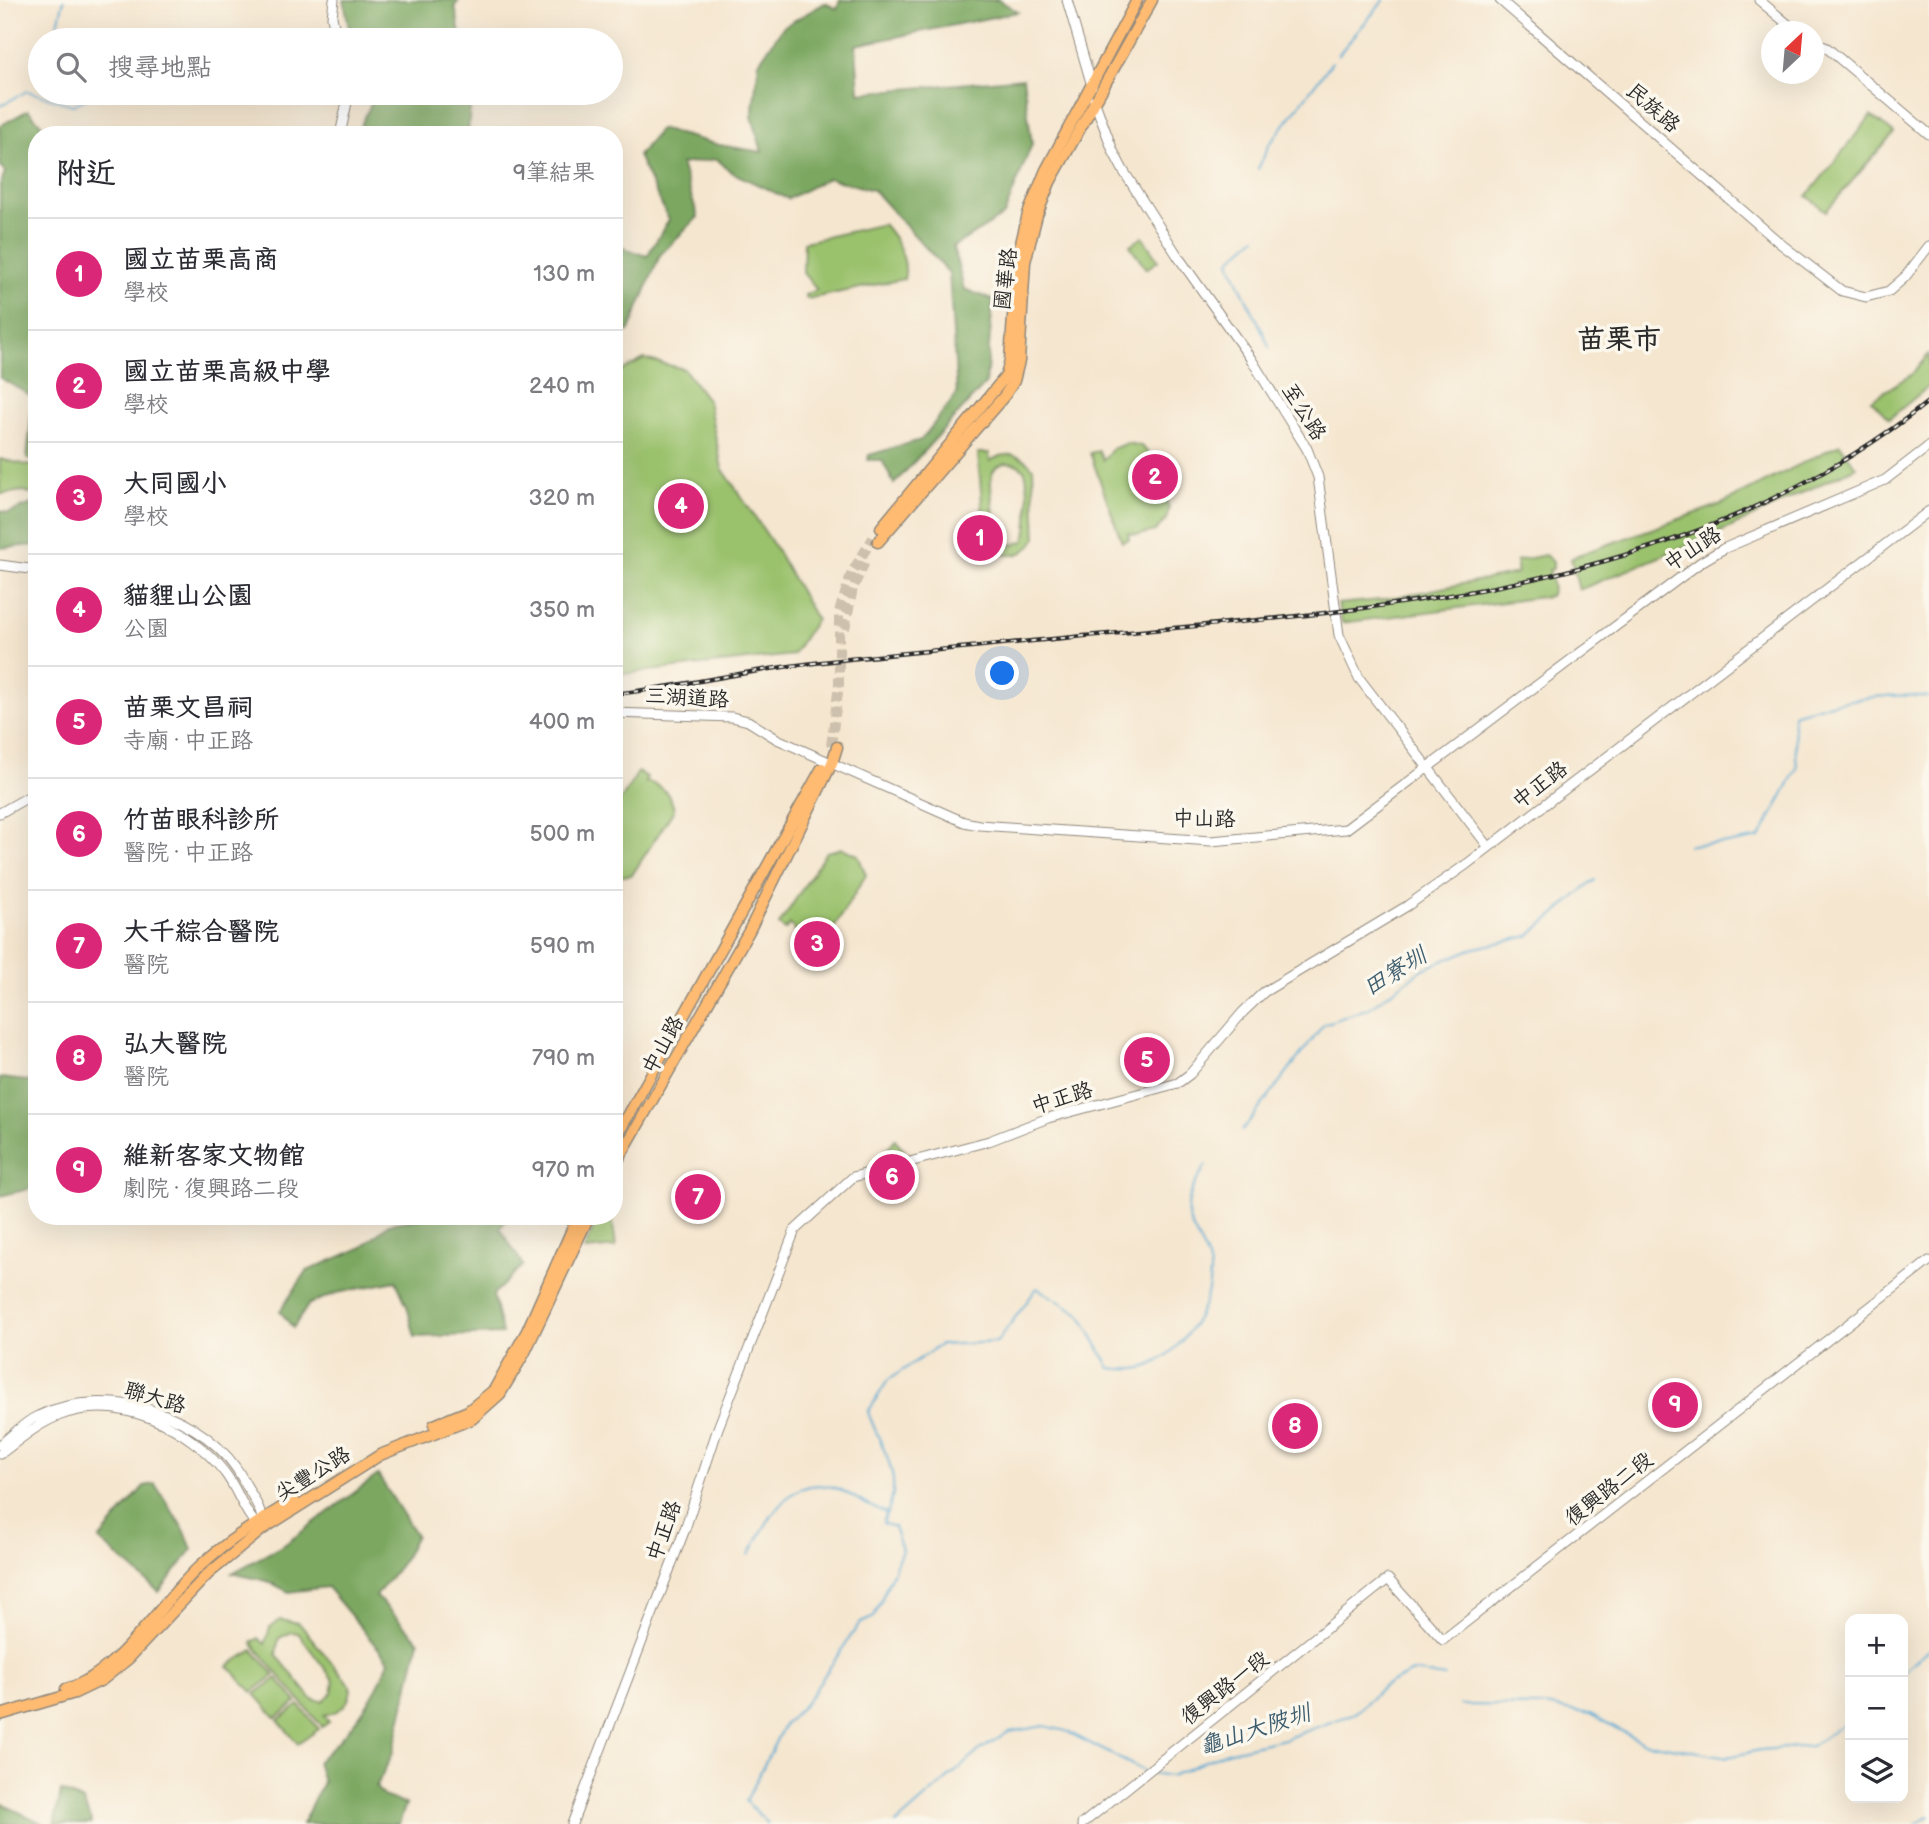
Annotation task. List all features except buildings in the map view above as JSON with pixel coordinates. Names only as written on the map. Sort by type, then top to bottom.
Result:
[{"type":"main road","name":"國華路","points":[[875,540],[1006,376],[1028,214],[1046,170],[1137,0]]},
{"type":"main road","name":"國華路","points":[[1021,261],[1050,182],[1152,0]]},
{"type":"main road","points":[[829,762],[834,746]]},
{"type":"main road","name":"中山路","points":[[623,1125],[829,762]]},
{"type":"main road","name":"中山路","points":[[623,1151],[749,931],[829,762]]},
{"type":"main road","name":"尖豐公路","points":[[470,1415],[494,1390],[527,1331],[574,1225]]},
{"type":"main road","name":"尖豐公路","points":[[0,1707],[71,1687],[93,1675],[120,1653],[200,1566],[260,1524],[374,1450],[470,1415],[500,1394],[524,1353],[585,1225]]},
{"type":"main road","name":"尖豐公路","points":[[0,1715],[75,1693],[102,1680],[128,1659],[208,1574],[260,1524]]},
{"type":"street","points":[[334,0],[331,17],[334,28]]},
{"type":"street","name":"至公路","points":[[1067,0],[1094,103],[1123,170],[1307,449],[1318,477],[1334,604],[1347,657],[1359,678],[1488,846]]},
{"type":"street","name":"民族路","points":[[1500,0],[1781,244],[1842,291],[1866,297],[1877,296],[1895,287],[1929,246]]},
{"type":"street","points":[[1759,0],[1784,21]]},
{"type":"street","points":[[1824,47],[1929,134]]},
{"type":"street","points":[[342,126],[346,105]]},
{"type":"street","name":"中山路","points":[[829,762],[964,822],[1211,841],[1346,829],[1700,562],[1723,549],[1885,480],[1929,446]]},
{"type":"street","name":"中正路","points":[[572,1824],[685,1529],[722,1416],[796,1230],[853,1177],[989,1141],[1048,1118],[1178,1083],[1190,1074],[1243,1012],[1264,992],[1407,906],[1929,511]]},
{"type":"street","points":[[0,565],[28,569]]},
{"type":"street","name":"三湖道路","points":[[623,713],[732,717],[748,721],[777,739],[829,762]]},
{"type":"street","points":[[0,813],[28,797]]},
{"type":"street","name":"復興路二段","points":[[1388,1579],[1443,1640],[1929,1261]]},
{"type":"street","name":"聯大路","points":[[0,1445],[36,1416],[64,1407],[100,1402],[131,1406],[186,1424],[226,1455],[242,1476],[260,1524]]},
{"type":"street","name":"聯大路","points":[[0,1454],[38,1426],[61,1415],[96,1408],[150,1418],[177,1429],[212,1456],[260,1524]]},
{"type":"street","name":"復興路一段","points":[[1082,1824],[1388,1579]]},
{"type":"green space","points":[[344,0],[459,0],[455,6],[459,28],[349,28]]},
{"type":"green space","points":[[840,0],[999,0],[1018,12],[856,45],[859,93],[1023,78],[1032,144],[1004,215],[953,247],[964,289],[993,300],[986,383],[894,484],[882,460],[868,460],[869,455],[921,440],[957,394],[949,273],[873,190],[828,178],[788,199],[731,172],[717,159],[681,164],[698,217],[660,255],[629,331],[623,333],[623,248],[647,256],[669,220],[638,156],[660,129],[719,145],[762,152],[752,116],[759,62],[783,27],[825,3],[837,9]]},
{"type":"green space","points":[[371,105],[470,105],[469,126],[360,126]]},
{"type":"green space","points":[[28,110],[43,126],[28,126],[28,394],[0,378],[0,185],[5,172],[0,164],[0,126]]},
{"type":"green space","points":[[1871,116],[1894,133],[1826,211],[1807,196]]},
{"type":"green space","points":[[883,224],[900,250],[905,264],[904,279],[807,299],[805,295],[817,290],[803,273],[804,242]]},
{"type":"green space","points":[[1143,237],[1158,261],[1146,269],[1130,245]]},
{"type":"green space","points":[[1929,354],[1929,386],[1889,419],[1871,400],[1912,374]]},
{"type":"green space","points":[[644,359],[684,369],[708,401],[722,468],[773,544],[816,619],[793,655],[623,674],[623,370]]},
{"type":"green space","points":[[1127,443],[1141,446],[1151,455],[1169,509],[1166,520],[1155,531],[1139,535],[1128,533],[1129,539],[1122,542],[1090,453],[1099,451],[1103,460],[1112,449]]},
{"type":"green space","points":[[1840,444],[1856,467],[1725,530],[1579,590],[1571,559],[1578,555],[1722,504]]},
{"type":"green space","points":[[978,453],[989,453],[990,461],[1013,455],[1024,459],[1033,468],[1036,539],[1028,549],[1018,554],[1007,555],[995,551],[995,557],[986,557]],"holes":[[[1005,463],[1023,469],[1028,496],[1026,536],[1024,541],[1013,545],[1002,541],[999,536],[991,487],[994,470]]]},
{"type":"green space","points":[[0,459],[28,465],[28,493],[0,494]]},
{"type":"green space","points":[[28,506],[28,546],[0,548],[0,511],[9,513]]},
{"type":"green space","points":[[1545,555],[1553,562],[1553,569],[1549,570],[1553,588],[1550,596],[1342,623],[1338,604],[1381,600],[1518,573],[1516,561]]},
{"type":"green space","points":[[638,772],[647,777],[645,782],[665,791],[674,810],[632,875],[623,876],[623,796]]},
{"type":"green space","points":[[842,848],[858,855],[866,875],[818,954],[810,951],[816,940],[800,937],[790,924],[785,930],[779,925],[826,852]]},
{"type":"green space","points":[[0,1078],[28,1081],[28,1189],[0,1196]]},
{"type":"green space","points":[[895,1139],[911,1159],[869,1172]]},
{"type":"green space","points":[[388,1225],[502,1225],[500,1228],[523,1265],[493,1295],[502,1334],[415,1337],[407,1306],[396,1281],[337,1293],[309,1304],[293,1328],[280,1311],[307,1271],[363,1247]]},
{"type":"green space","points":[[595,1225],[613,1225],[616,1247],[584,1250]]},
{"type":"green space","points":[[378,1475],[416,1535],[403,1561],[376,1596],[419,1641],[393,1753],[376,1787],[383,1796],[406,1804],[399,1824],[302,1824],[323,1782],[317,1762],[359,1716],[376,1690],[389,1661],[327,1587],[289,1592],[267,1581],[232,1573],[284,1545]]},
{"type":"green space","points":[[155,1484],[186,1533],[192,1550],[159,1592],[99,1540],[144,1486]]},
{"type":"green space","points":[[280,1620],[299,1623],[351,1686],[347,1702],[335,1712],[324,1715],[329,1722],[322,1727],[252,1643],[258,1638],[265,1644],[270,1627]],"holes":[[[292,1632],[298,1633],[334,1681],[332,1693],[323,1701],[312,1699],[276,1654],[279,1638]]]},
{"type":"green space","points":[[253,1650],[275,1675],[252,1692],[228,1666]]},
{"type":"green space","points":[[277,1678],[297,1702],[276,1718],[255,1694]]},
{"type":"green space","points":[[299,1705],[319,1729],[298,1744],[278,1720]]},
{"type":"green space","points":[[61,1791],[83,1801],[92,1824],[54,1824]]},
{"type":"green space","points":[[0,1803],[44,1824],[0,1824]]},
{"type":"waterway","points":[[57,28],[64,0]]},
{"type":"waterway","points":[[1338,55],[1384,0]]},
{"type":"waterway","points":[[1258,169],[1269,145],[1332,62]]},
{"type":"waterway","points":[[0,106],[28,91]]},
{"type":"waterway","points":[[1256,237],[1230,260],[1269,347]]},
{"type":"waterway","name":"田寮圳","points":[[1689,845],[1732,843],[1760,838],[1797,768],[1793,714],[1860,699],[1929,697]]},
{"type":"waterway","name":"田寮圳","points":[[1242,1131],[1324,1024],[1369,1008],[1423,969],[1471,949],[1529,936],[1595,880]]},
{"type":"waterway","name":"田寮圳","points":[[749,1555],[782,1503],[793,1493],[806,1487],[821,1485],[838,1489],[887,1513],[892,1499],[892,1474],[868,1412],[888,1380],[940,1345],[997,1342],[1037,1288],[1080,1314],[1110,1368],[1143,1368],[1175,1348],[1201,1311],[1209,1283],[1209,1263],[1188,1215],[1190,1195],[1206,1165]]},
{"type":"waterway","name":"龜山大陂圳","points":[[768,1824],[746,1801],[784,1725],[805,1704],[859,1624],[874,1617],[902,1550],[894,1527],[883,1523],[886,1514]]},
{"type":"waterway","name":"龜山大陂圳","points":[[1908,1668],[1929,1649]]},
{"type":"waterway","name":"龜山大陂圳","points":[[1150,1773],[1171,1776],[1226,1752],[1285,1739],[1355,1713],[1384,1686],[1413,1672],[1445,1677]]},
{"type":"waterway","name":"龜山大陂圳","points":[[1460,1705],[1545,1706],[1590,1714],[1642,1742],[1728,1757],[1760,1750],[1812,1746],[1845,1723]]},
{"type":"waterway","name":"龜山大陂圳","points":[[896,1824],[980,1750],[1009,1732],[1044,1726],[1066,1731],[1144,1771]]},
{"type":"waterway","points":[[1916,1824],[1929,1816]]},
{"type":"tunnel","points":[[831,746],[839,685],[839,612],[852,572],[873,538]]},
{"type":"tunnel","points":[[845,629],[853,588],[865,562]]},
{"type":"railway","points":[[623,693],[813,663],[1259,620],[1378,606],[1496,587],[1611,559],[1723,521],[1829,469],[1929,401]]},
{"type":"place","name":"國立苗栗高級中學","points":[[1155,477]]},
{"type":"place","name":"貓貍山公園","points":[[681,506]]},
{"type":"place","name":"國立苗栗高商","points":[[980,538]]},
{"type":"place","name":"大同國小","points":[[817,944]]},
{"type":"place","name":"苗栗文昌祠","points":[[1147,1060]]},
{"type":"place","name":"竹苗眼科診所","points":[[892,1177]]},
{"type":"place","name":"大千綜合醫院","points":[[698,1197]]},
{"type":"place","name":"維新客家文物館","points":[[1675,1405]]},
{"type":"place","name":"弘大醫院","points":[[1295,1426]]},
{"type":"district","name":"苗栗市","points":[[1619,339]]}]
